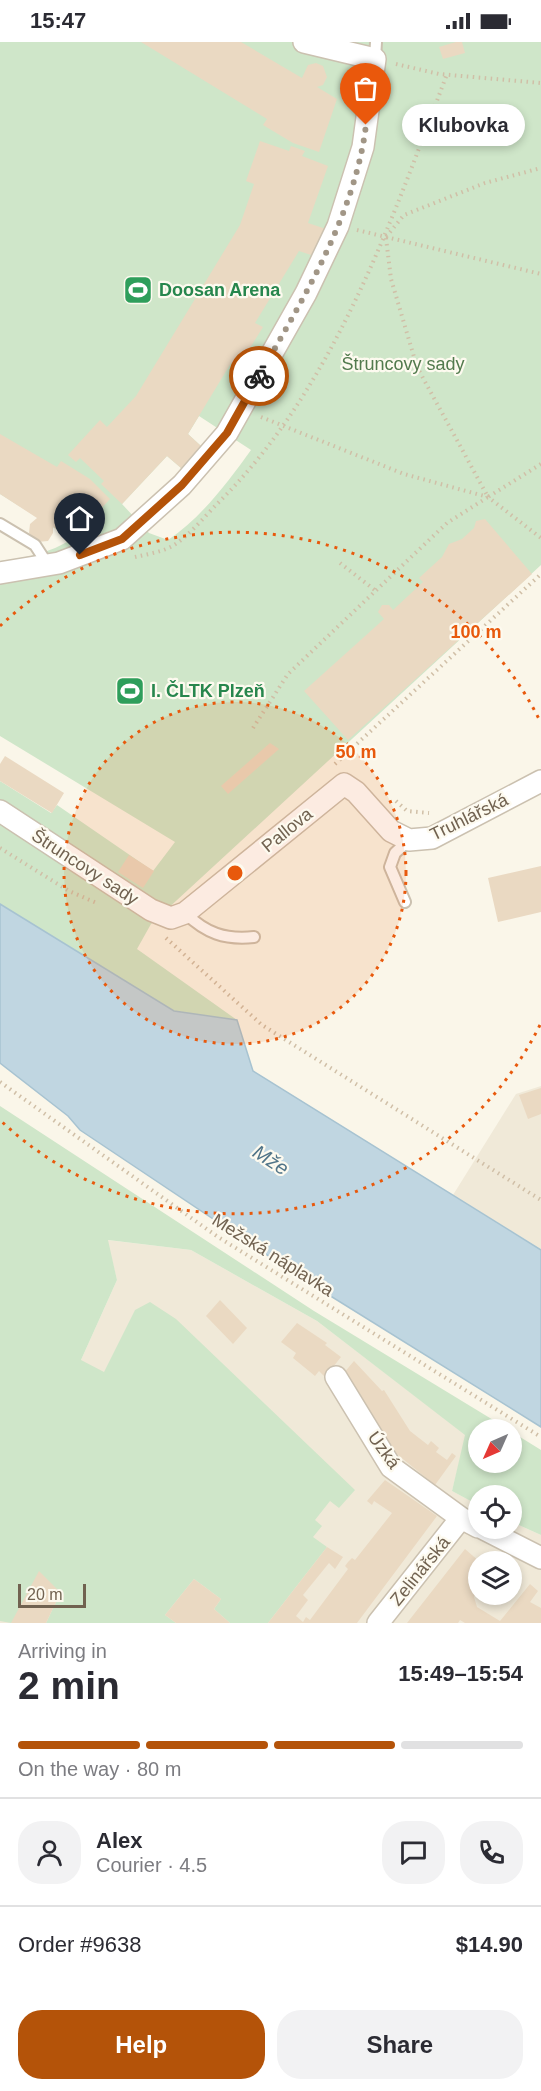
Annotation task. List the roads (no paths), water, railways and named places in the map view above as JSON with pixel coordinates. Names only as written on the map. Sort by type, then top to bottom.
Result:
[{"type":"street","points":[[0,573],[48,565],[122,539],[141,524],[203,463],[227,433],[306,293],[338,225],[363,147],[376,50],[304,42]]},
{"type":"street","name":"Truhlářská","points":[[344,784],[356,792],[391,831],[409,840],[432,837],[541,781]]},
{"type":"street","name":"Pallova","points":[[171,920],[344,784]]},
{"type":"street","name":"Štruncovy sady","points":[[0,811],[150,910],[171,920]]},
{"type":"street","name":"Úzká","points":[[336,1377],[391,1467],[468,1520]]},
{"type":"street","name":"Zelinářská","points":[[378,1623],[468,1530]]},
{"type":"street","name":"Úzká","points":[[504,1539],[541,1558]]},
{"type":"lane","points":[[0,524],[35,545],[48,565]]},
{"type":"lane","points":[[405,902],[390,867],[395,853],[409,840]]},
{"type":"lane","points":[[171,920],[219,936],[236,939],[254,937]]},
{"type":"water","name":"Mže","points":[[0,904],[174,1011],[237,1020],[253,1071],[541,1250],[541,1427],[300,1277],[80,1130],[68,1116],[0,1063]]},
{"type":"place","name":"Klubovka","points":[[366,125]]},
{"type":"place","name":"Doosan Arena","points":[[138,290]]},
{"type":"place","name":"I. ČLTK Plzeň","points":[[130,691]]}]
